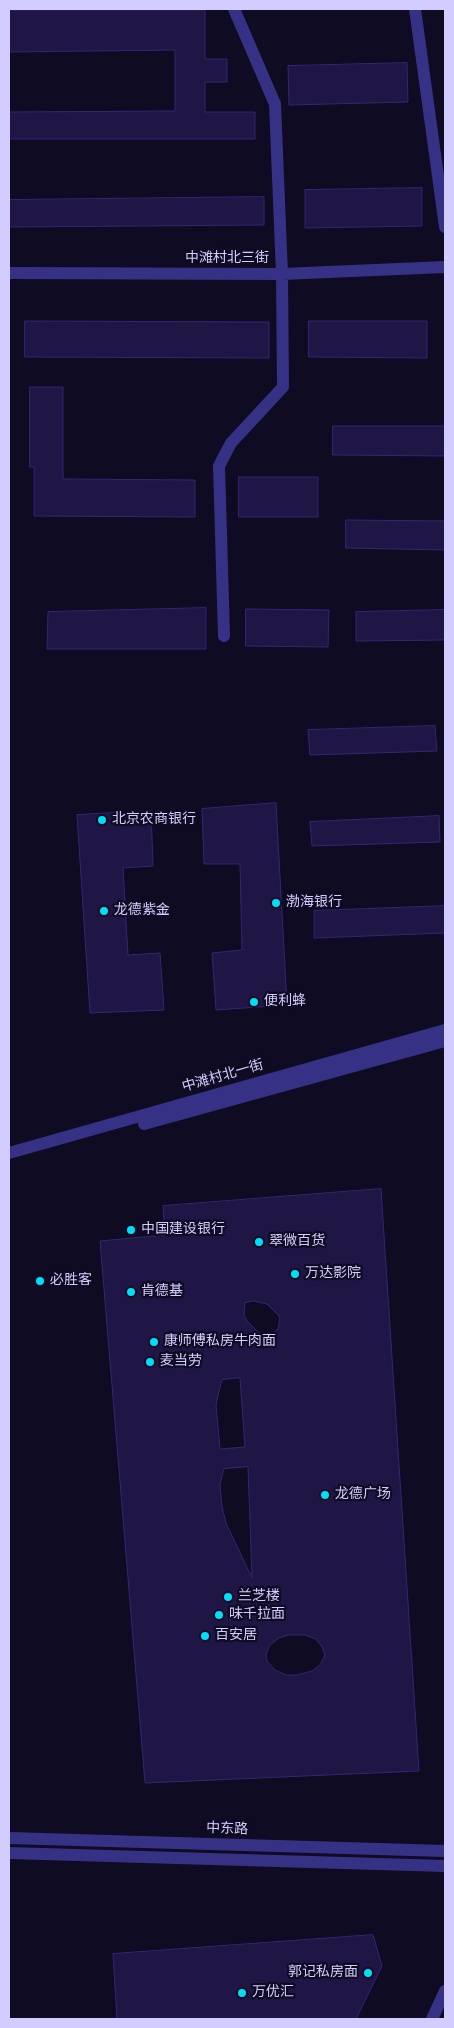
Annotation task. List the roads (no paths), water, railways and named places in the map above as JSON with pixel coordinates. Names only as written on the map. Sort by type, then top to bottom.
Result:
[{"type":"street","points":[[224,636],[219,466],[231,443],[283,387],[282,274],[275,104],[234,9]]},
{"type":"street","points":[[415,9],[445,227]]},
{"type":"street","name":"中滩村北三街","points":[[9,273],[282,274],[445,267]]},
{"type":"street","name":"中滩村北一街","points":[[9,1153],[445,1030]]},
{"type":"street","name":"中滩村北一街","points":[[9,1162],[445,1041]]},
{"type":"street","name":"中东路","points":[[9,1838],[445,1851]]},
{"type":"street","points":[[9,1853],[445,1866]]},
{"type":"street","points":[[432,2019],[445,1991]]},
{"type":"place","name":"北京农商银行","points":[[102,820]]},
{"type":"place","name":"渤海银行","points":[[276,903]]},
{"type":"place","name":"龙德紫金","points":[[104,911]]},
{"type":"place","name":"便利蜂","points":[[254,1002]]},
{"type":"place","name":"中国建设银行","points":[[131,1230]]},
{"type":"place","name":"翠微百货","points":[[259,1242]]},
{"type":"place","name":"万达影院","points":[[295,1274]]},
{"type":"place","name":"必胜客","points":[[40,1281]]},
{"type":"place","name":"肯德基","points":[[131,1292]]},
{"type":"place","name":"康师傅私房牛肉面","points":[[154,1342]]},
{"type":"place","name":"麦当劳","points":[[150,1362]]},
{"type":"place","name":"龙德广场","points":[[325,1495]]},
{"type":"place","name":"兰芝楼","points":[[228,1597]]},
{"type":"place","name":"味千拉面","points":[[219,1615]]},
{"type":"place","name":"百安居","points":[[205,1636]]},
{"type":"place","name":"郭记私房面","points":[[368,1973]]},
{"type":"place","name":"万优汇","points":[[242,1993]]}]
